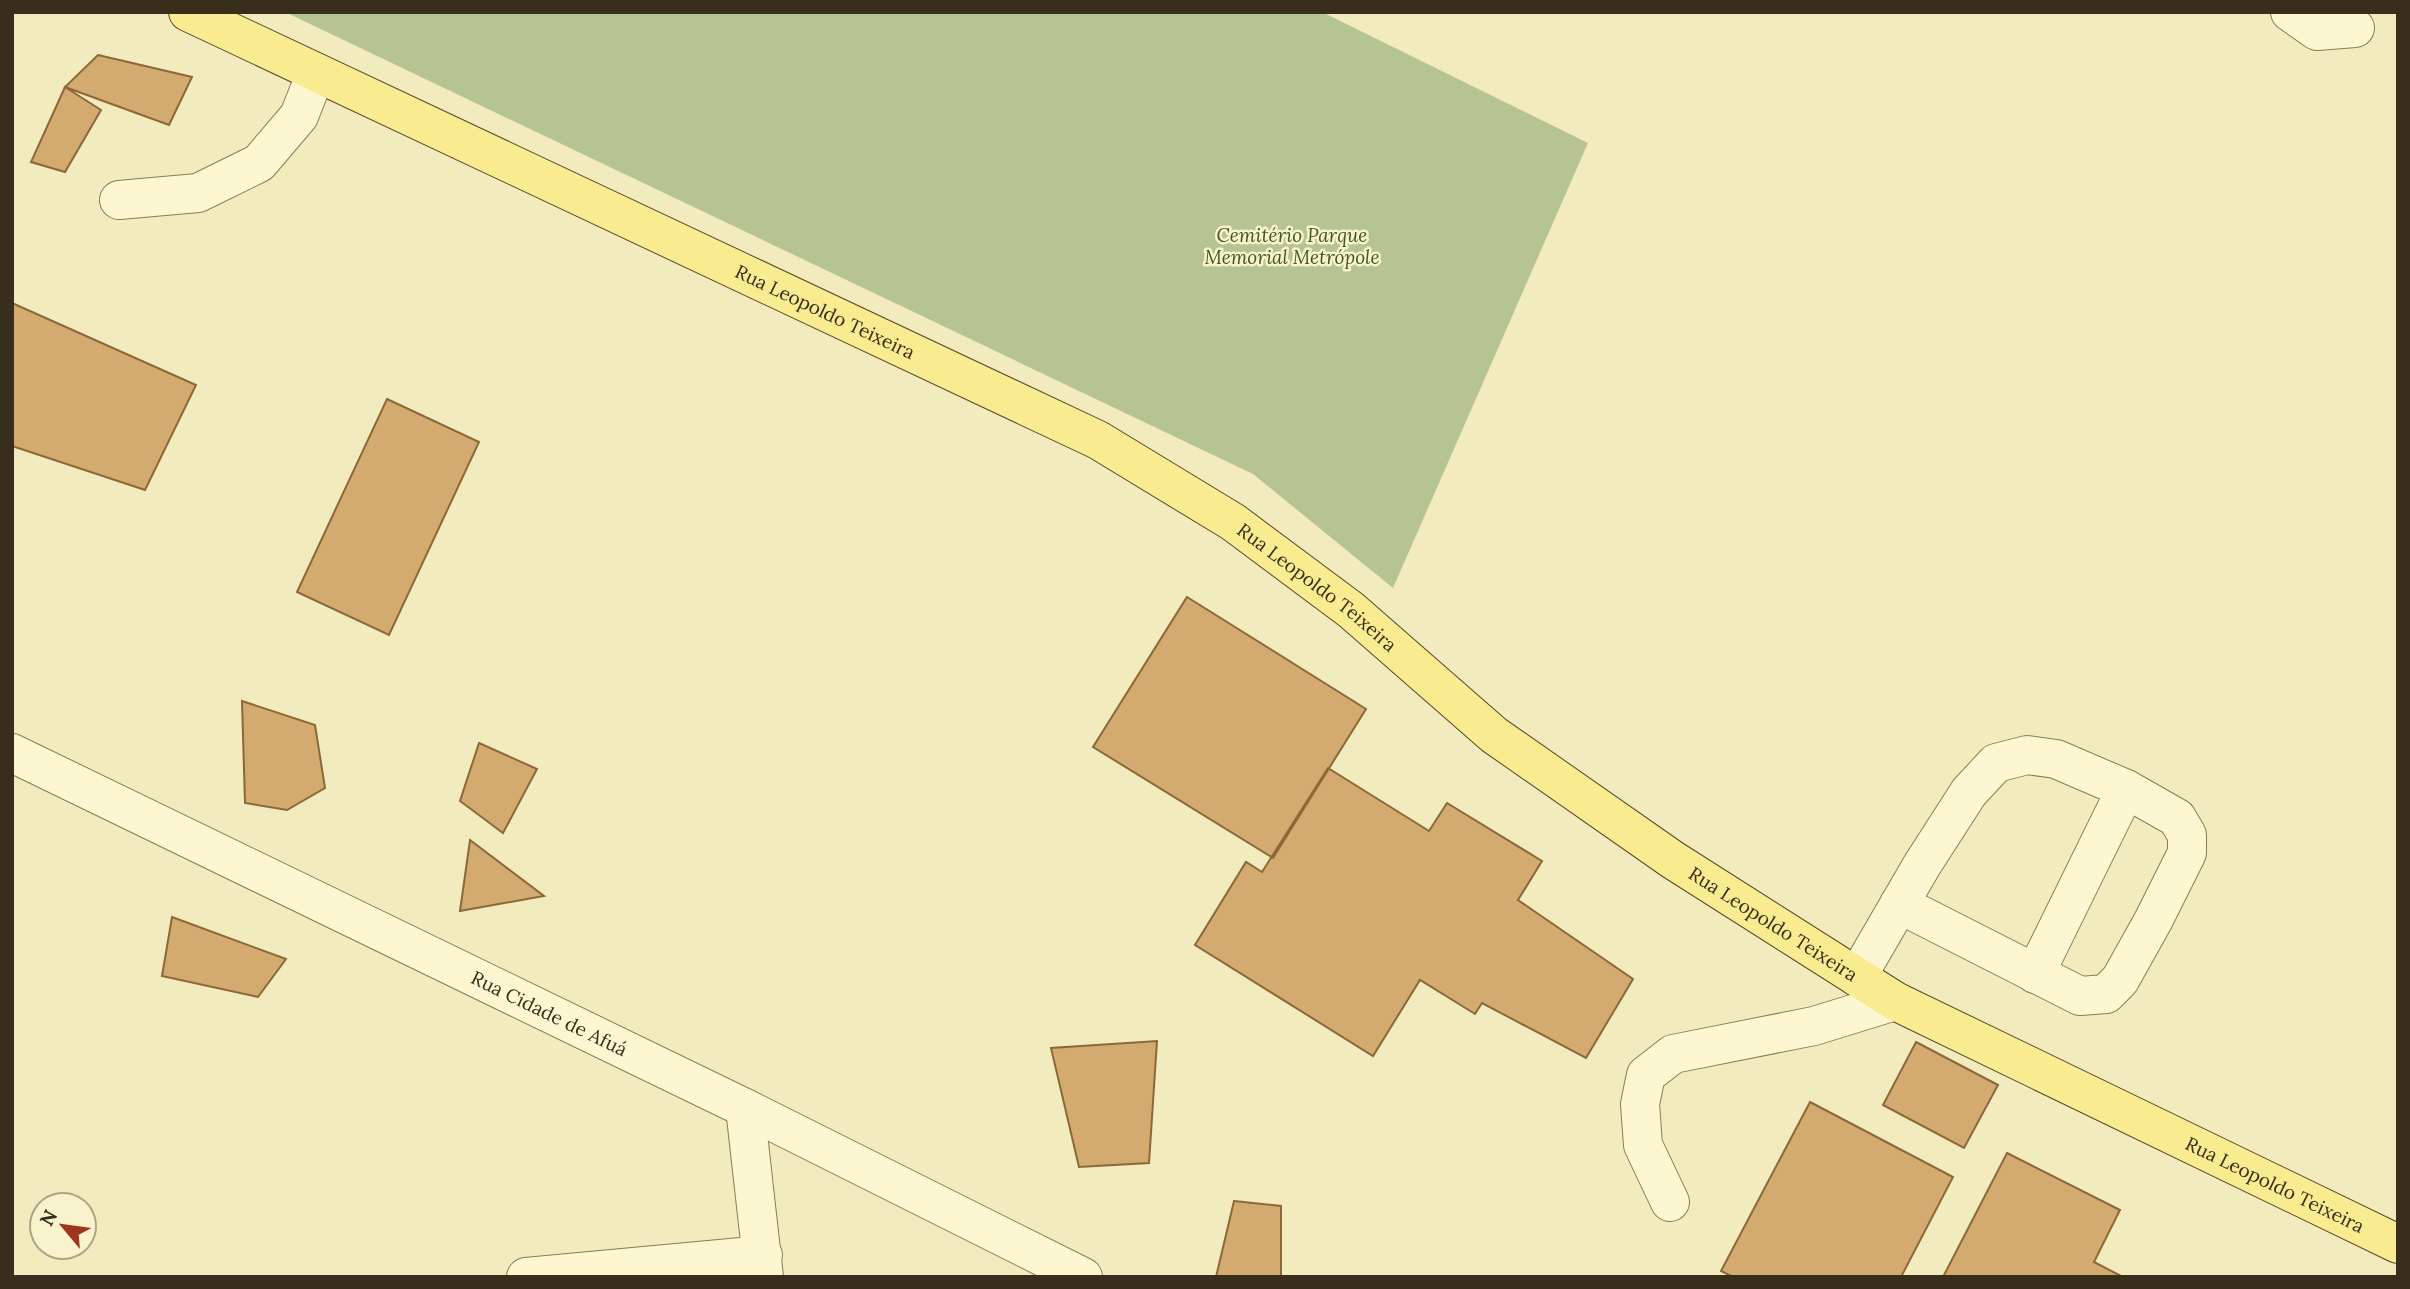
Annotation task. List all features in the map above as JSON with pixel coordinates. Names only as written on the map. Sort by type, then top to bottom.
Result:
[{"type":"main road","name":"Rua Leopoldo Teixeira","points":[[188,12],[1098,440],[1255,538],[1351,610],[1494,735],[1673,860],[1895,1002],[2398,1244]]},
{"type":"street","points":[[2290,12],[2317,31],[2355,28]]},
{"type":"street","points":[[119,200],[198,192],[259,163],[299,116],[316,73]]},
{"type":"street","name":"Rua Cidade de Afuá","points":[[12,753],[745,1108],[1083,1277]]},
{"type":"street","points":[[1857,977],[1899,904],[1969,792],[1996,763],[2027,755],[2056,760],[2126,789],[2177,818],[2187,835],[2187,853],[2153,921],[2119,980],[2106,994],[2080,996],[1899,904]]},
{"type":"street","points":[[2035,974],[2126,789]]},
{"type":"street","points":[[1670,1202],[1643,1145],[1640,1104],[1646,1075],[1673,1054],[1814,1027],[1895,1002]]},
{"type":"street","points":[[526,1277],[764,1266],[745,1108]]},
{"type":"green space","name":"Cemitério Parque Memorial Metrópole","points":[[285,12],[1322,12],[1588,143],[1393,588],[1253,474]]},
{"type":"building","points":[[98,55],[192,77],[169,125],[65,87]]},
{"type":"building","points":[[65,87],[101,110],[65,172],[31,162]]},
{"type":"building","points":[[12,303],[196,385],[145,490],[12,446]]},
{"type":"building","points":[[387,399],[479,442],[389,635],[297,592]]},
{"type":"building","points":[[1187,597],[1366,709],[1273,858],[1093,747]]},
{"type":"building","points":[[242,701],[315,725],[325,788],[287,810],[245,803]]},
{"type":"building","points":[[479,743],[537,769],[503,833],[460,801]]},
{"type":"building","points":[[1328,768],[1429,831],[1447,803],[1542,861],[1518,900],[1633,979],[1586,1058],[1482,1003],[1475,1014],[1420,980],[1373,1056],[1195,945],[1246,862],[1262,872]]},
{"type":"building","points":[[470,840],[544,896],[460,911]]},
{"type":"building","points":[[172,917],[286,959],[258,997],[162,976]]},
{"type":"building","points":[[1157,1041],[1149,1163],[1079,1167],[1051,1048]]},
{"type":"building","points":[[1916,1042],[1998,1085],[1964,1148],[1883,1105]]},
{"type":"building","points":[[1810,1102],[1953,1177],[1901,1277],[1733,1277],[1721,1271]]},
{"type":"building","points":[[2007,1153],[2120,1210],[2094,1262],[2123,1277],[1943,1277]]},
{"type":"building","points":[[1234,1201],[1281,1206],[1281,1277],[1216,1277]]}]
